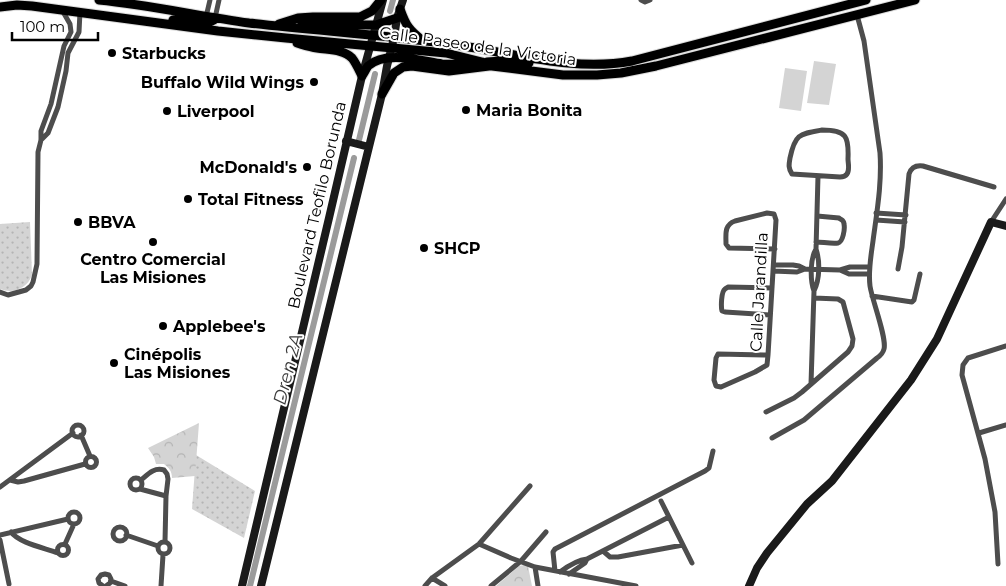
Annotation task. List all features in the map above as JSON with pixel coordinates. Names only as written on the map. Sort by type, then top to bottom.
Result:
[{"type":"main road","name":"Calle Paseo de la Victoria","points":[[99,0],[211,18],[458,45],[559,62],[596,65],[632,61],[866,0]]},
{"type":"main road","points":[[273,26],[298,18],[360,17],[372,11],[382,0]]},
{"type":"main road","name":"Boulevard Teofilo Borunda","points":[[242,586],[346,141],[382,0]]},
{"type":"main road","name":"Calle Paseo de la Victoria","points":[[0,7],[17,5],[62,9],[218,31],[446,53],[492,66],[563,74],[597,75],[622,74],[673,62],[915,0]]},
{"type":"main road","points":[[218,31],[228,26],[283,31],[314,23],[376,25],[400,9]]},
{"type":"main road","points":[[261,586],[382,94],[400,9]]},
{"type":"main road","points":[[400,9],[412,33],[424,41]]},
{"type":"main road","points":[[163,23],[172,20],[209,23],[212,21],[211,18]]},
{"type":"main road","points":[[286,38],[305,46],[344,53],[351,57],[362,76]]},
{"type":"main road","points":[[673,62],[675,56],[691,48],[693,45]]},
{"type":"main road","points":[[362,76],[368,66],[389,58],[404,58],[444,64],[502,61],[540,64],[559,62]]},
{"type":"main road","points":[[382,94],[394,73],[404,67],[412,66],[449,71],[492,66]]},
{"type":"main road","points":[[346,141],[369,147]]},
{"type":"main road","points":[[749,586],[757,568],[767,553],[808,504],[832,481],[911,380],[936,339],[992,222],[1006,226]]},
{"type":"street","points":[[210,0],[211,18]]},
{"type":"street","points":[[211,18],[219,0]]},
{"type":"street","points":[[641,0],[645,2],[650,0]]},
{"type":"street","points":[[0,292],[8,295],[26,290],[31,286],[35,275],[37,264],[38,152],[41,131],[51,104],[64,46],[71,32],[70,24],[62,9]]},
{"type":"street","points":[[41,140],[48,133],[58,107],[68,53],[78,32],[80,12]]},
{"type":"street","points":[[772,438],[804,420],[877,358],[882,353],[884,346],[872,296],[869,274],[880,187],[880,153],[864,41],[857,15]]},
{"type":"street","points":[[830,130],[842,134],[847,138],[849,146],[848,173],[844,177],[818,176],[790,172],[789,165],[793,144],[801,135],[812,132],[830,130]]},
{"type":"street","points":[[898,270],[906,215],[909,174],[912,169],[917,166],[923,166],[994,187]]},
{"type":"street","points":[[811,384],[814,298],[812,282],[818,260],[816,242],[818,176]]},
{"type":"street","points":[[992,222],[1006,200]]},
{"type":"street","name":"Calle Jarandilla","points":[[768,355],[718,354],[716,358],[716,386],[721,387],[767,365],[768,355],[776,220],[774,214],[767,213],[732,222],[726,229],[726,244],[729,248],[774,249]]},
{"type":"street","points":[[876,213],[906,215]]},
{"type":"street","points":[[816,242],[840,242],[843,239],[844,224],[839,218],[817,216]]},
{"type":"street","points":[[876,220],[905,222]]},
{"type":"street","points":[[773,268],[796,265],[805,269],[840,270],[850,267],[870,267]]},
{"type":"street","points":[[840,270],[849,274],[869,274]]},
{"type":"street","points":[[872,296],[912,302],[920,274]]},
{"type":"street","points":[[770,315],[725,312],[721,308],[725,288],[772,288]]},
{"type":"street","points":[[766,412],[794,398],[848,352],[852,346],[853,340],[843,302],[838,299],[814,298]]},
{"type":"street","points":[[998,564],[995,512],[985,459],[962,375],[968,358],[1006,346]]},
{"type":"street","points":[[0,487],[73,433],[73,428],[76,425],[80,425],[84,430],[81,435]]},
{"type":"street","points":[[979,433],[1006,425]]},
{"type":"street","points":[[73,433],[76,436],[81,435]]},
{"type":"street","points":[[81,435],[90,456],[96,462],[93,468],[89,468],[85,464]]},
{"type":"street","points":[[558,572],[553,552],[555,549],[705,471],[709,468],[713,451]]},
{"type":"street","points":[[85,464],[86,459],[90,456]]},
{"type":"street","points":[[10,480],[24,481],[85,464]]},
{"type":"street","points":[[140,480],[148,473],[160,468],[164,470],[168,479],[165,542],[169,545],[170,549],[167,554],[163,554]]},
{"type":"street","points":[[140,480],[134,478],[130,483],[131,488],[166,496]]},
{"type":"street","points":[[140,480],[142,484],[140,489]]},
{"type":"street","points":[[425,586],[432,578],[479,544],[530,486]]},
{"type":"street","points":[[661,501],[692,563]]},
{"type":"street","points":[[65,544],[74,524],[78,524],[80,516],[78,513],[72,512],[68,519]]},
{"type":"street","points":[[558,572],[669,517]]},
{"type":"street","points":[[68,519],[70,523],[74,524]]},
{"type":"street","points":[[0,535],[68,519]]},
{"type":"street","points":[[12,532],[20,540],[62,555],[67,553],[68,548],[65,544]]},
{"type":"street","points":[[491,586],[521,561],[546,532]]},
{"type":"street","points":[[126,535],[158,546]]},
{"type":"street","points":[[0,540],[9,585]]},
{"type":"street","points":[[158,546],[165,542]]},
{"type":"street","points":[[58,552],[58,546],[65,544]]},
{"type":"street","points":[[479,544],[535,567],[636,586]]},
{"type":"street","points":[[603,551],[610,557],[618,557],[683,545]]},
{"type":"street","points":[[158,546],[159,552],[163,554]]},
{"type":"street","points":[[161,586],[163,554]]},
{"type":"street","points":[[568,574],[585,563],[587,559]]},
{"type":"street","points":[[535,567],[538,586]]},
{"type":"street","points":[[111,581],[104,586],[98,581],[100,575],[107,574],[111,581],[125,586]]},
{"type":"street","points":[[432,578],[445,586]]},
{"type":"green space","points":[[814,61],[836,64],[829,105],[807,103]]},
{"type":"green space","points":[[785,68],[807,71],[801,111],[779,108]]},
{"type":"green space","points":[[30,222],[32,275],[30,280],[19,289],[10,291],[0,289],[0,224]]},
{"type":"green space","points":[[199,423],[195,476],[172,478],[169,468],[164,464],[156,464],[148,448]]},
{"type":"green space","points":[[196,455],[255,491],[244,538],[192,509]]},
{"type":"green space","points":[[519,566],[528,566],[532,586],[496,586]]},
{"type":"waterway","name":"Dren 2A","points":[[390,11],[393,0]]},
{"type":"waterway","name":"Dren 2A","points":[[359,140],[375,74]]},
{"type":"waterway","name":"Dren 2A","points":[[250,586],[354,158]]},
{"type":"place","name":"Starbucks","points":[[112,53]]},
{"type":"place","name":"Buffalo Wild Wings","points":[[314,82]]},
{"type":"place","name":"Maria Bonita","points":[[466,110]]},
{"type":"place","name":"Liverpool","points":[[167,111]]},
{"type":"place","name":"McDonald's","points":[[307,167]]},
{"type":"place","name":"Total Fitness","points":[[188,199]]},
{"type":"place","name":"BBVA","points":[[78,222]]},
{"type":"place","name":"Centro Comercial Las Misiones","points":[[153,242]]},
{"type":"place","name":"SHCP","points":[[424,248]]},
{"type":"place","name":"Applebee's","points":[[163,326]]},
{"type":"place","name":"Cinépolis Las Misiones","points":[[114,363]]}]
